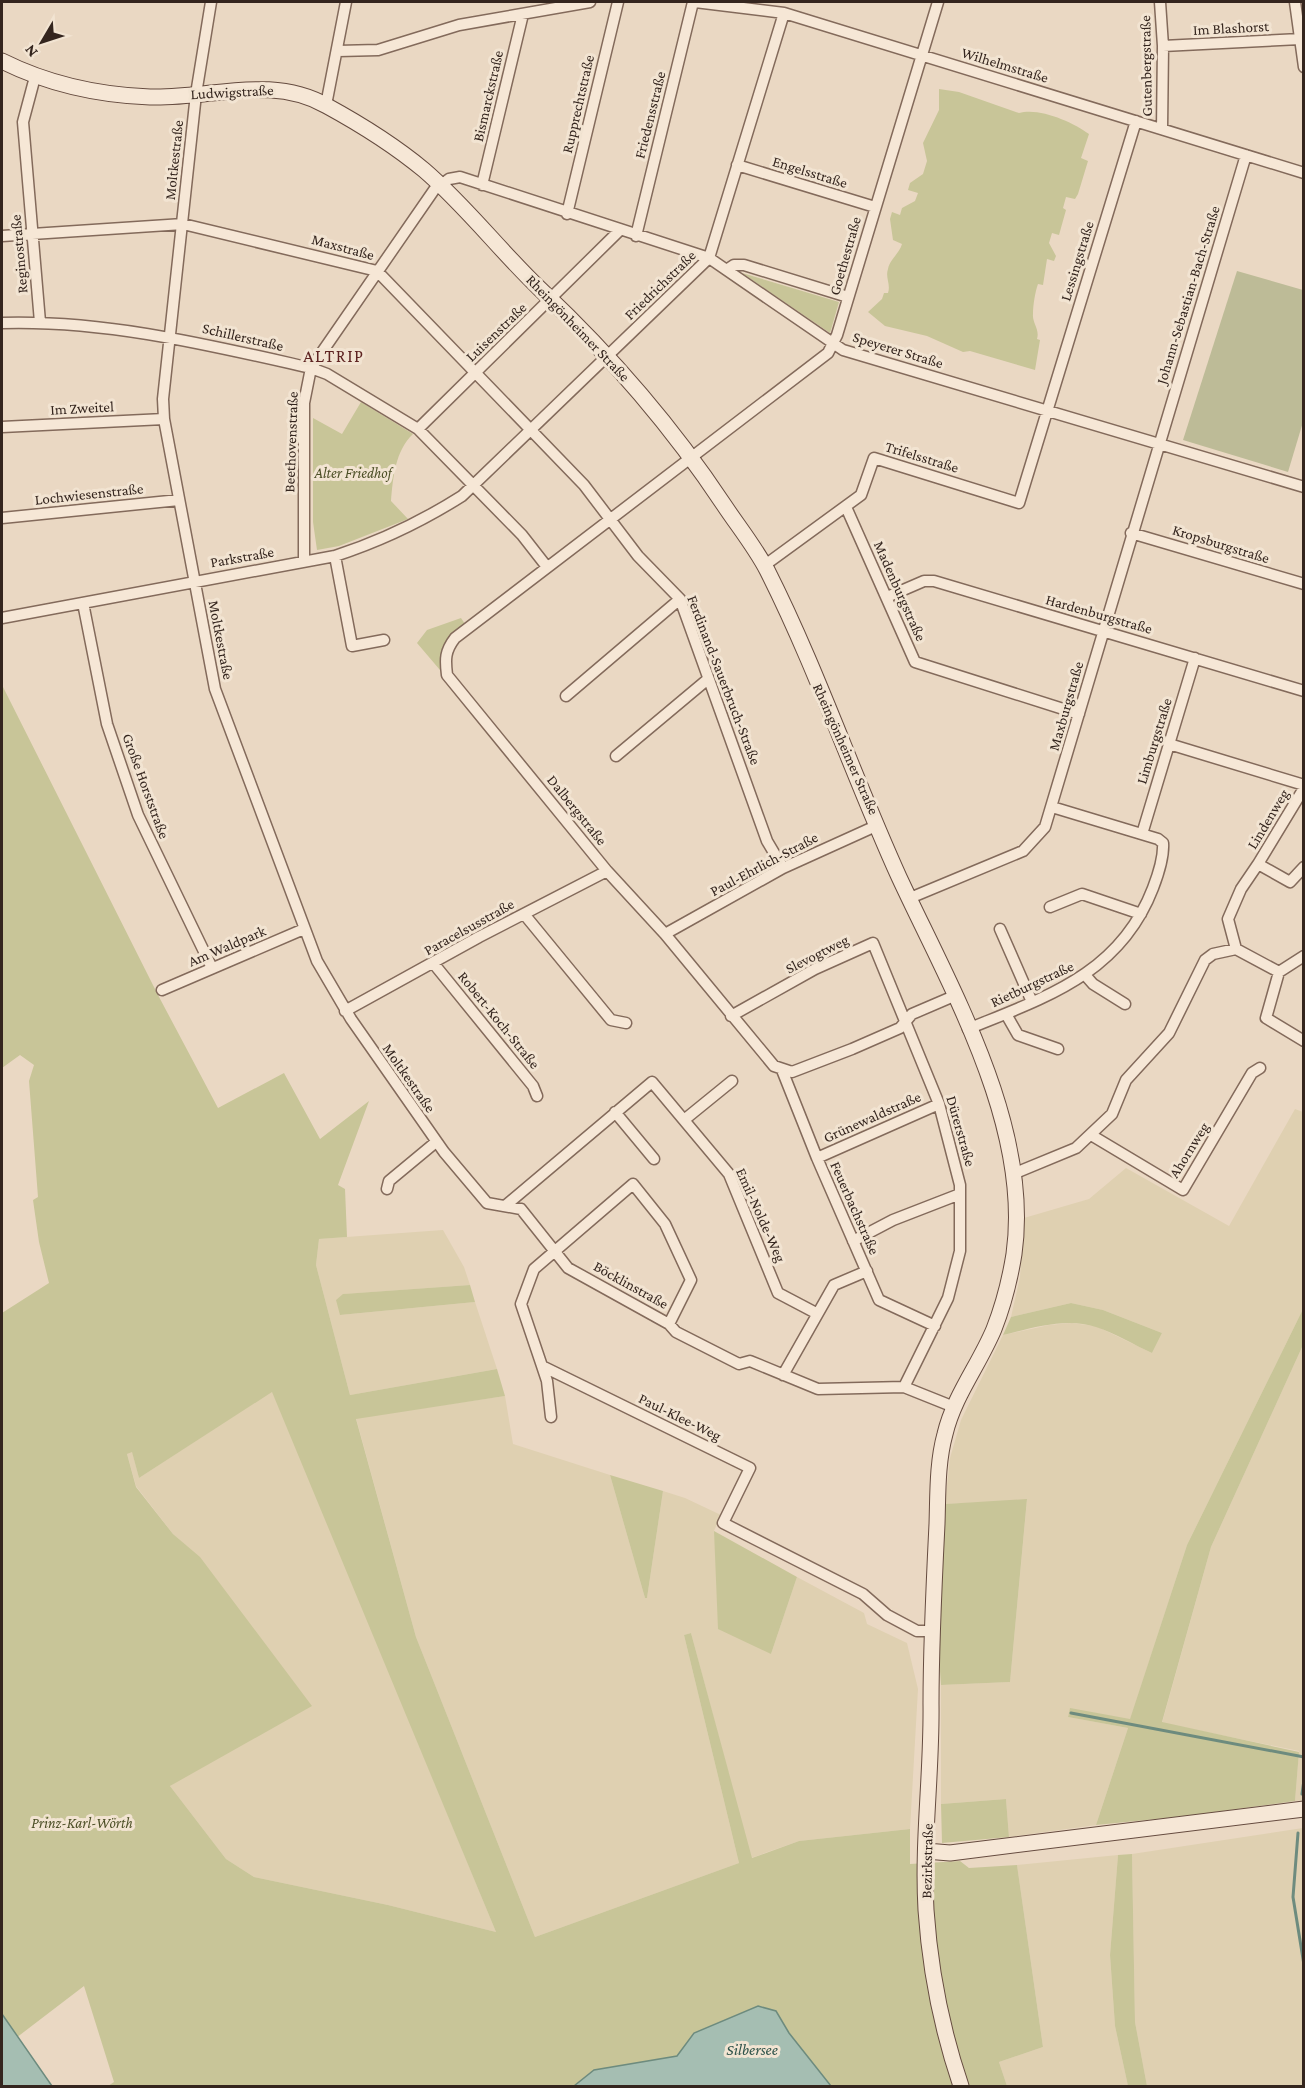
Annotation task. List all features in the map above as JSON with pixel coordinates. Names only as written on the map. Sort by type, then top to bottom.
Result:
[{"type":"street","name":"Moltkestraße","points":[[211,2],[196,94],[163,399],[164,419],[215,688],[317,961],[345,1011],[436,1142]]},
{"type":"street","points":[[326,105],[346,2]]},
{"type":"street","points":[[338,51],[378,50],[459,25],[523,14],[542,6],[590,2]]},
{"type":"street","name":"Rupprechtstraße","points":[[567,214],[618,2]]},
{"type":"street","name":"Wilhelmstraße","points":[[694,2],[770,6],[784,13],[1304,173]]},
{"type":"street","name":"Friedensstraße","points":[[636,236],[694,2]]},
{"type":"street","name":"Goethestraße","points":[[691,458],[813,366],[834,344],[938,2]]},
{"type":"street","name":"Gutenbergstraße","points":[[1160,2],[1163,46],[1162,129]]},
{"type":"street","points":[[1295,2],[1304,67]]},
{"type":"street","name":"Friedrichstraße","points":[[474,487],[709,258],[784,13]]},
{"type":"street","name":"Bismarckstraße","points":[[482,185],[523,14]]},
{"type":"street","name":"Im Blashorst","points":[[1163,46],[1300,39]]},
{"type":"street","name":"Ludwigstraße","points":[[2,61],[35,77],[54,83],[130,95],[154,97],[283,89],[326,105],[409,159],[440,185]]},
{"type":"street","name":"Reginostraße","points":[[35,77],[23,122],[40,322]]},
{"type":"street","name":"Lessingstraße","points":[[1047,409],[1136,122]]},
{"type":"street","name":"Johann-Sebastian-Bach-Straße","points":[[1159,444],[1245,155]]},
{"type":"street","name":"Engelsstraße","points":[[737,165],[875,207]]},
{"type":"street","name":"Speyerer Straße","points":[[440,185],[449,179],[460,177],[567,214],[709,258],[843,350],[1304,487]]},
{"type":"street","name":"Beethovenstraße","points":[[304,561],[304,403],[311,368],[377,271],[440,185]]},
{"type":"street","name":"Rheingönheimer Straße","points":[[440,185],[608,357],[691,458],[765,565],[968,1029],[995,1098],[1013,1174],[1016,1230],[1013,1257],[1003,1301],[993,1331],[954,1407]]},
{"type":"street","name":"Maxstraße","points":[[2,236],[183,224],[377,271],[584,485],[610,519]]},
{"type":"street","name":"Luisenstraße","points":[[418,429],[620,230]]},
{"type":"street","points":[[728,270],[734,266],[744,265],[848,297]]},
{"type":"street","name":"Schillerstraße","points":[[2,322],[40,322],[169,336],[311,368],[327,374],[418,429],[522,535],[547,567]]},
{"type":"street","name":"Trifelsstraße","points":[[765,565],[861,495],[874,458],[1019,503],[1047,409]]},
{"type":"street","name":"Im Zweitel","points":[[2,427],[164,419]]},
{"type":"street","name":"Maxburgstraße","points":[[910,898],[1023,851],[1039,836],[1052,807],[1159,444]]},
{"type":"street","name":"Dalbergstraße","points":[[691,458],[455,638],[445,658],[447,675],[607,871],[665,934],[765,1058],[782,1070]]},
{"type":"street","name":"Parkstraße","points":[[2,618],[335,556],[382,540],[422,521],[474,487]]},
{"type":"street","name":"Lochwiesenstraße","points":[[2,518],[179,500]]},
{"type":"street","name":"Madenburgstraße","points":[[846,507],[915,662],[1079,714]]},
{"type":"street","name":"Ferdinand-Sauerbruch-Straße","points":[[610,519],[638,556],[680,599],[767,841],[783,868]]},
{"type":"street","name":"Kropsburgstraße","points":[[1131,533],[1304,584]]},
{"type":"street","points":[[335,556],[351,646],[384,640]]},
{"type":"street","name":"Hardenburgstraße","points":[[887,597],[924,581],[934,581],[1304,691]]},
{"type":"street","points":[[566,696],[680,599]]},
{"type":"street","name":"Große Horststraße","points":[[83,603],[108,724],[138,815],[212,968]]},
{"type":"street","name":"Limburgstraße","points":[[1142,834],[1195,658]]},
{"type":"street","points":[[616,756],[708,679]]},
{"type":"street","points":[[1169,744],[1304,787]]},
{"type":"street","name":"Lindenweg","points":[[1236,949],[1228,919],[1241,889],[1304,787]]},
{"type":"street","name":"Rietburgstraße","points":[[968,1029],[1006,1014],[1086,976],[1122,942],[1141,914],[1154,884],[1164,847],[1158,838],[1052,807]]},
{"type":"street","name":"Paul-Ehrlich-Straße","points":[[665,934],[783,868],[878,825]]},
{"type":"street","points":[[1258,864],[1290,882],[1304,867]]},
{"type":"street","name":"Paracelsusstraße","points":[[345,1011],[607,871]]},
{"type":"street","points":[[1050,907],[1082,894],[1141,914]]},
{"type":"street","points":[[524,914],[611,1020],[626,1023]]},
{"type":"street","name":"Am Waldpark","points":[[162,990],[304,929]]},
{"type":"street","points":[[1000,929],[1032,1002]]},
{"type":"street","name":"Slevogtweg","points":[[731,1016],[815,969],[873,943],[906,1021]]},
{"type":"street","points":[[1013,1174],[1076,1148],[1112,1114],[1126,1080],[1169,1033],[1205,960],[1213,954],[1236,949],[1279,972]]},
{"type":"street","points":[[1304,956],[1279,972],[1266,1018],[1304,1041]]},
{"type":"street","name":"Robert-Koch-Straße","points":[[434,964],[533,1086],[537,1096]]},
{"type":"street","points":[[1086,976],[1093,984],[1125,1004]]},
{"type":"street","points":[[782,1070],[792,1071],[852,1049],[900,1028],[912,1014],[954,996]]},
{"type":"street","points":[[1006,1014],[1018,1035],[1058,1049]]},
{"type":"street","name":"Dürerstraße","points":[[904,1387],[948,1298],[960,1251],[958,1174],[939,1104],[906,1021]]},
{"type":"street","name":"Ahornweg","points":[[1091,1135],[1183,1190],[1252,1073],[1260,1068]]},
{"type":"street","name":"Feuerbachstraße","points":[[782,1070],[817,1158],[879,1300],[934,1326]]},
{"type":"street","points":[[684,1120],[732,1081]]},
{"type":"street","name":"Emil-Nolde-Weg","points":[[505,1206],[652,1082],[729,1174],[778,1293],[816,1313]]},
{"type":"street","name":"Grünewaldstraße","points":[[817,1158],[939,1104]]},
{"type":"street","points":[[615,1112],[654,1159]]},
{"type":"street","points":[[387,1190],[389,1181],[436,1142]]},
{"type":"street","name":"Böcklinstraße","points":[[436,1142],[487,1203],[521,1209],[568,1268],[669,1324],[676,1332],[739,1364],[750,1361],[818,1389],[904,1387],[954,1407]]},
{"type":"street","points":[[551,1417],[547,1381],[521,1304],[534,1269],[633,1184],[665,1224],[691,1280],[669,1324]]},
{"type":"street","points":[[853,1241],[893,1220],[960,1194]]},
{"type":"street","points":[[783,1375],[816,1313],[834,1285],[867,1271]]},
{"type":"street","name":"Paul-Klee-Weg","points":[[542,1366],[750,1468],[723,1522],[863,1594],[886,1615],[917,1630],[931,1631]]},
{"type":"street","name":"Bezirkstraße","points":[[954,1407],[940,1461],[931,1631],[931,1773],[926,1851],[926,1913],[948,2046],[961,2086]]},
{"type":"street","points":[[926,1851],[950,1853],[1304,1809]]},
{"type":"shaded area","points":[[1237,271],[1303,290],[1303,422],[1288,472],[1183,440]]},
{"type":"shaded area","points":[[1295,1109],[1303,1112],[1303,1309],[1187,1545],[1130,1720],[1070,1709],[1068,1717],[1128,1728],[1096,1825],[1009,1837],[1006,1799],[941,1804],[941,1685],[1010,1682],[1027,1500],[945,1504],[950,1458],[961,1420],[1003,1335],[1049,1325],[1071,1323],[1096,1326],[1152,1353],[1162,1333],[1103,1310],[1071,1303],[1011,1317],[1020,1277],[1024,1218],[1089,1199],[1126,1168],[1229,1226]]},
{"type":"shaded area","points":[[443,1230],[464,1267],[470,1285],[344,1294],[340,1315],[475,1302],[497,1369],[350,1395],[316,1265],[319,1239]]},
{"type":"shaded area","points":[[1303,1345],[1303,1800],[1295,1801],[1299,1751],[1162,1723],[1211,1547]]},
{"type":"shaded area","points":[[272,1391],[496,1932],[388,1905],[254,1877],[226,1859],[170,1786],[179,1780],[200,1558],[173,1534],[136,1486],[127,1454],[132,1451],[139,1478]]},
{"type":"shaded area","points":[[505,1396],[513,1444],[610,1475],[645,1598],[647,1598],[663,1491],[685,1498],[721,1515],[714,1531],[771,1654],[797,1577],[864,1613],[867,1624],[907,1643],[918,1689],[910,1829],[799,1841],[751,1858],[691,1633],[684,1635],[739,1863],[535,1937],[416,1637],[356,1418]]},
{"type":"shaded area","points":[[1303,1828],[1303,2086],[1147,2086],[1135,2022],[1132,1854]]},
{"type":"shaded area","points":[[1118,1855],[1110,1955],[1115,2026],[1128,2086],[1007,2086],[999,2062],[1043,2047],[1017,1865]]},
{"type":"green space","points":[[939,89],[959,92],[1019,113],[1036,112],[1056,117],[1089,134],[1081,158],[1088,161],[1078,194],[1075,199],[1066,197],[1063,208],[1066,210],[1059,235],[1052,233],[1049,243],[1056,256],[1054,261],[1047,259],[1043,285],[1038,284],[1036,291],[1033,317],[1038,332],[1037,339],[1040,340],[1035,370],[970,351],[963,352],[927,336],[885,326],[868,312],[882,299],[884,293],[888,293],[888,269],[902,244],[893,240],[890,219],[892,212],[900,215],[902,208],[915,201],[918,193],[908,190],[910,183],[923,174],[927,161],[923,143],[939,110]]},
{"type":"green space","points":[[742,273],[839,302],[830,333]]},
{"type":"green space","name":"Alter Friedhof","points":[[361,402],[413,434],[402,448],[399,457],[394,474],[391,501],[408,519],[339,546],[317,550],[313,522],[313,418],[342,434]]},
{"type":"green space","points":[[461,618],[465,624],[443,646],[440,670],[417,643],[427,630]]},
{"type":"green space","name":"Prinz-Karl-Wörth","points":[[2,685],[158,995],[218,1108],[284,1073],[320,1139],[369,1101],[338,1185],[345,1189],[347,1237],[319,1239],[316,1265],[350,1395],[497,1369],[505,1396],[356,1419],[416,1637],[535,1937],[739,1863],[684,1635],[691,1633],[752,1858],[799,1841],[910,1829],[910,1864],[960,1861],[969,1868],[1017,1865],[1043,2047],[999,2062],[1007,2086],[831,2086],[789,2033],[776,2011],[694,2033],[677,2056],[594,2070],[574,2086],[108,2086],[114,2082],[84,1986],[16,2038],[2,2014],[2,1313],[49,1283],[39,1242],[33,1200],[38,1197],[29,1081],[34,1065],[20,1055],[2,1068]],"holes":[[[272,1392],[496,1932],[388,1905],[254,1877],[226,1859],[170,1786],[312,1706],[200,1557],[173,1534],[136,1487],[127,1454],[132,1452],[139,1478]]]},
{"type":"green space","points":[[470,1285],[475,1302],[340,1315],[336,1300],[343,1294]]},
{"type":"green space","points":[[1071,1303],[1103,1310],[1162,1333],[1152,1353],[1110,1332],[1085,1324],[1061,1323],[1003,1335],[1011,1317]]},
{"type":"green space","points":[[1303,1309],[1303,1345],[1211,1547],[1162,1722],[1299,1752],[1295,1801],[1186,1816],[1096,1825],[1128,1728],[1068,1717],[1070,1708],[1130,1719],[1187,1545]]},
{"type":"green space","points":[[610,1475],[663,1491],[647,1598],[645,1598]]},
{"type":"green space","points":[[1027,1499],[1010,1682],[941,1685],[939,1657],[945,1504]]},
{"type":"green space","points":[[714,1531],[797,1577],[771,1654],[718,1629]]},
{"type":"green space","points":[[1006,1799],[1009,1837],[942,1843],[941,1804]]},
{"type":"green space","points":[[1132,1854],[1135,2022],[1147,2086],[1128,2086],[1115,2026],[1110,1955],[1118,1855]]},
{"type":"water","name":"Silbersee","points":[[758,2006],[776,2011],[789,2033],[831,2086],[574,2086],[594,2070],[677,2056],[694,2033]]},
{"type":"water","points":[[2,2014],[52,2086],[2,2086]]},
{"type":"waterway","points":[[1071,1713],[1304,1757]]},
{"type":"waterway","points":[[1302,1794],[1304,1780]]},
{"type":"waterway","points":[[1298,1833],[1293,1897],[1304,1965]]},
{"type":"district","name":"ALTRIP","points":[[334,356]]}]
